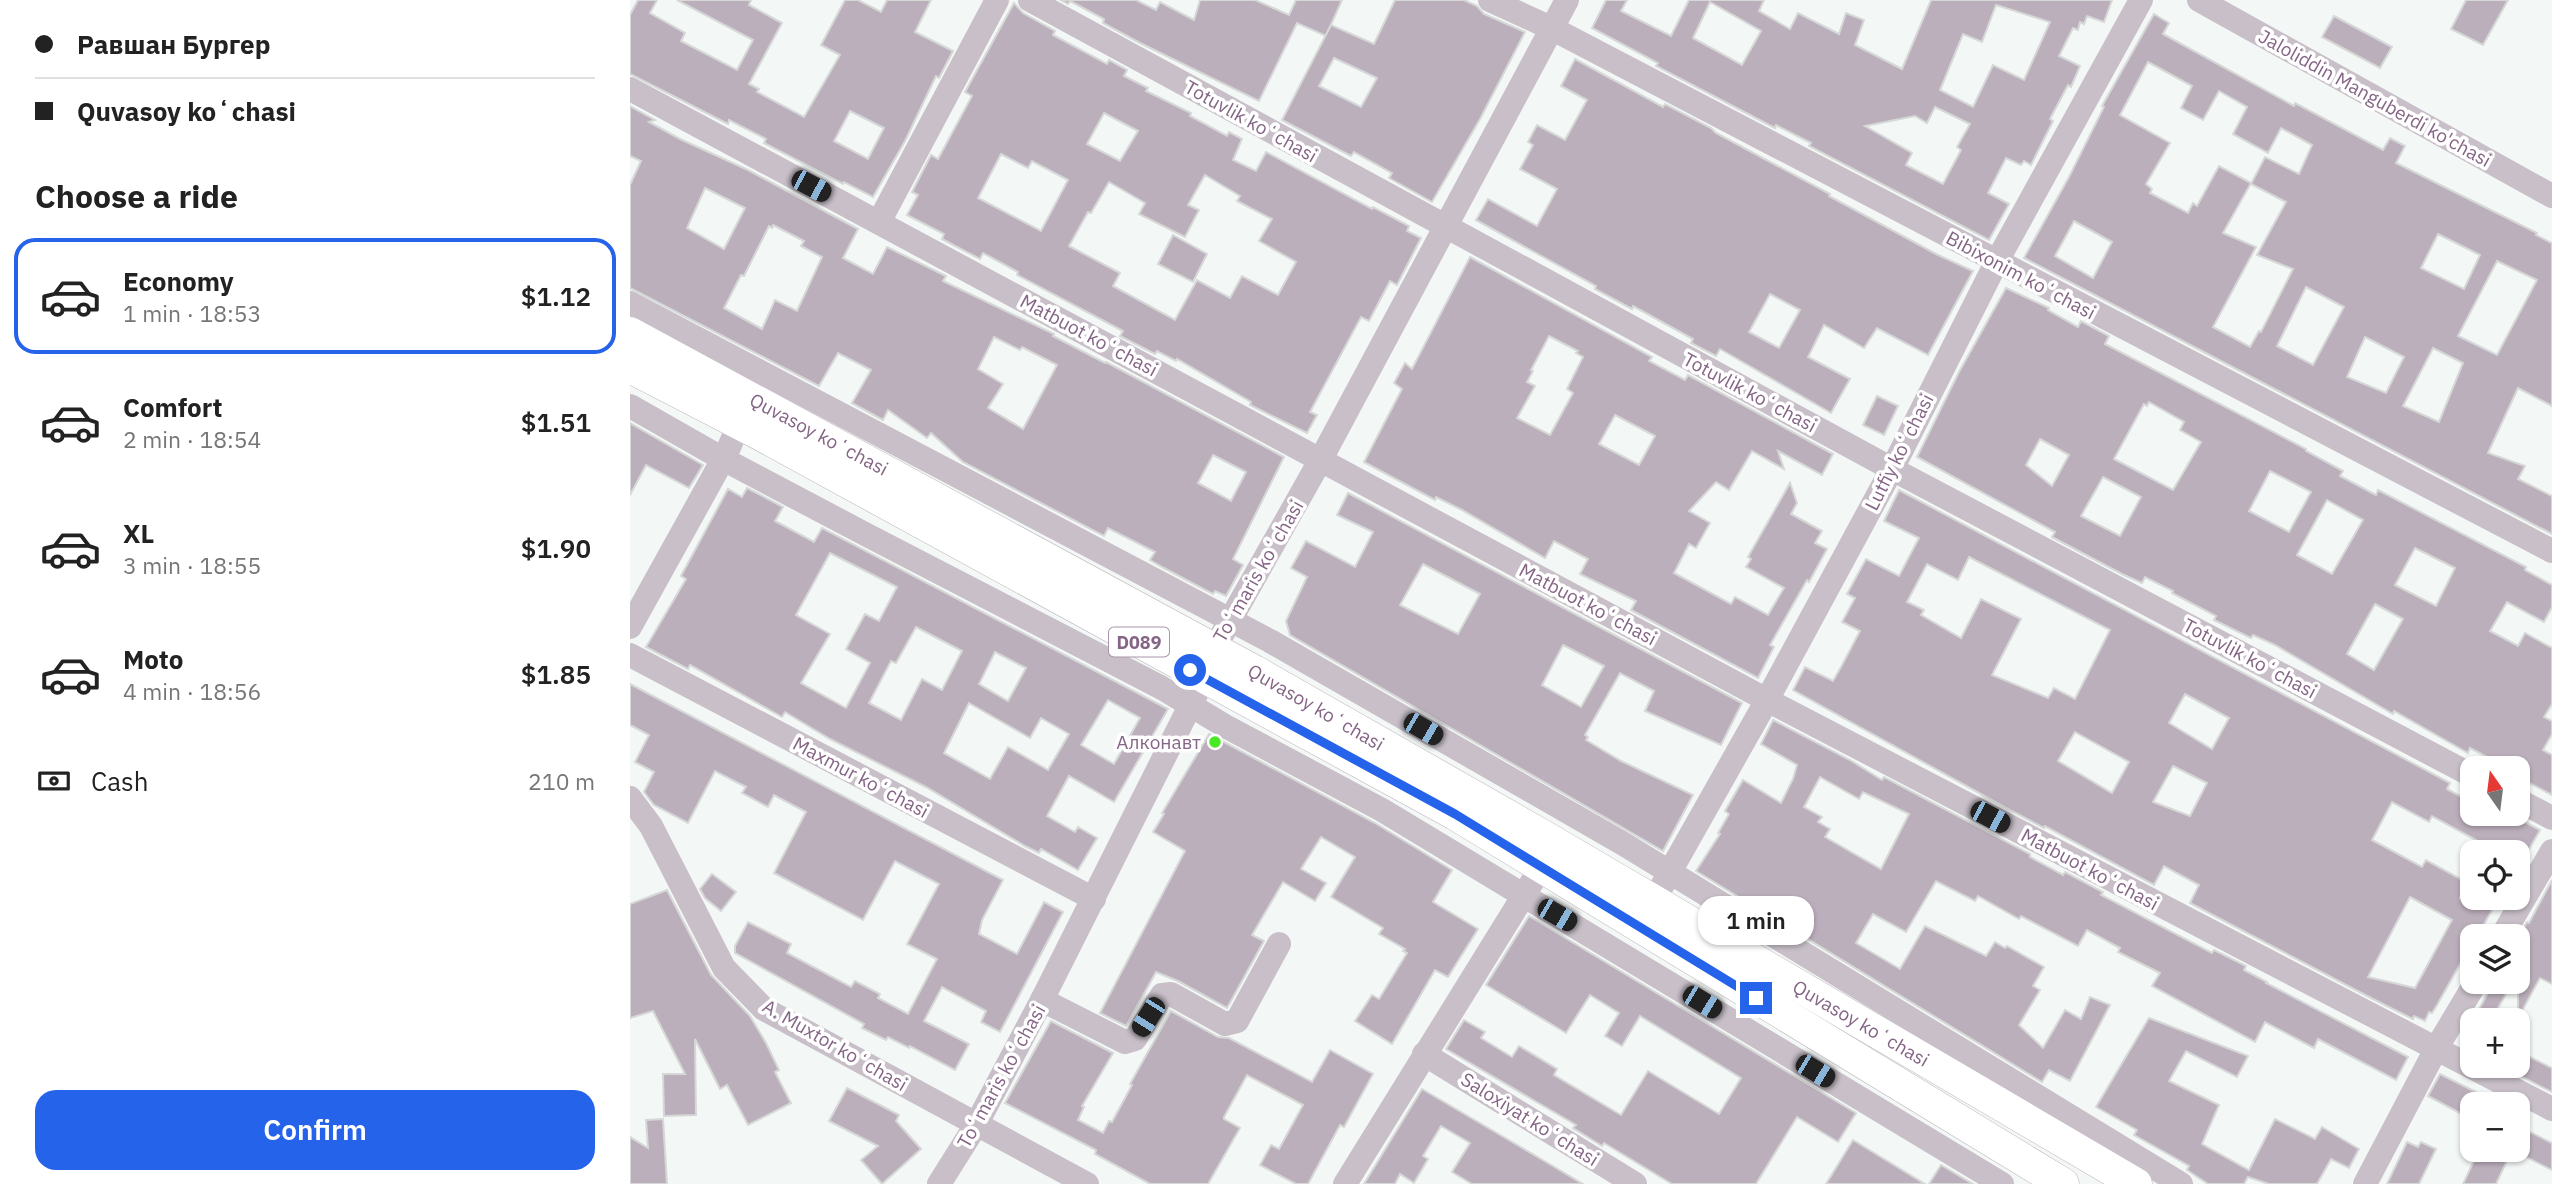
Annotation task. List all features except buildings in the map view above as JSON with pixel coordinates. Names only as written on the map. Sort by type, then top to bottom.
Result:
[{"type":"main road","name":"Quvasoy koʻchasi","points":[[630,333],[719,365],[2063,1184]]},
{"type":"main road","name":"Quvasoy koʻchasi","points":[[630,367],[1543,835],[2136,1184]]},
{"type":"street","points":[[879,222],[997,0]]},
{"type":"street","name":"Totuvlik koʻchasi","points":[[1030,0],[1892,469],[2460,769]]},
{"type":"street","name":"Bibixonim koʻchasi","points":[[1490,0],[1553,29],[2552,551]]},
{"type":"street","name":"Toʻmaris koʻchasi","points":[[939,1184],[976,1125],[1042,1000],[1192,706],[1209,663],[1231,621],[1567,0]]},
{"type":"street","name":"Lutfiy koʻchasi","points":[[1653,901],[1767,700],[1892,469],[1996,262],[2141,0]]},
{"type":"street","name":"Jaloliddin Manguberdi ko'chasi","points":[[2199,0],[2552,196]]},
{"type":"street","name":"Matbuot koʻchasi","points":[[630,89],[1767,700],[2552,1109]]},
{"type":"street","points":[[630,303],[719,365],[1270,641],[1670,873],[2181,1184]]},
{"type":"street","points":[[630,405],[723,459],[1192,706],[1382,810],[2002,1184]]},
{"type":"street","points":[[630,627],[723,459],[748,428]]},
{"type":"street","name":"Maxmur koʻchasi","points":[[630,655],[1094,899]]},
{"type":"street","name":"A. Muxtor koʻchasi","points":[[630,799],[651,826],[724,968],[765,1009],[1087,1184]]},
{"type":"street","points":[[2530,806],[2552,818]]},
{"type":"street","points":[[2509,924],[2552,851]]},
{"type":"street","points":[[1345,1184],[1523,895],[1531,860]]},
{"type":"street","points":[[1042,1000],[1125,1042],[1135,1039],[1162,995],[1171,994],[1225,1024],[1237,1021],[1279,944]]},
{"type":"street","points":[[2365,1184],[2436,1049],[2469,994]]},
{"type":"street","name":"Saloxiyat koʻchasi","points":[[1424,1055],[1635,1184]]},
{"type":"place","name":"Алконавт","points":[[1215,742]]},
{"type":"route","points":[[1190,670],[1455,814],[1756,998]]}]
